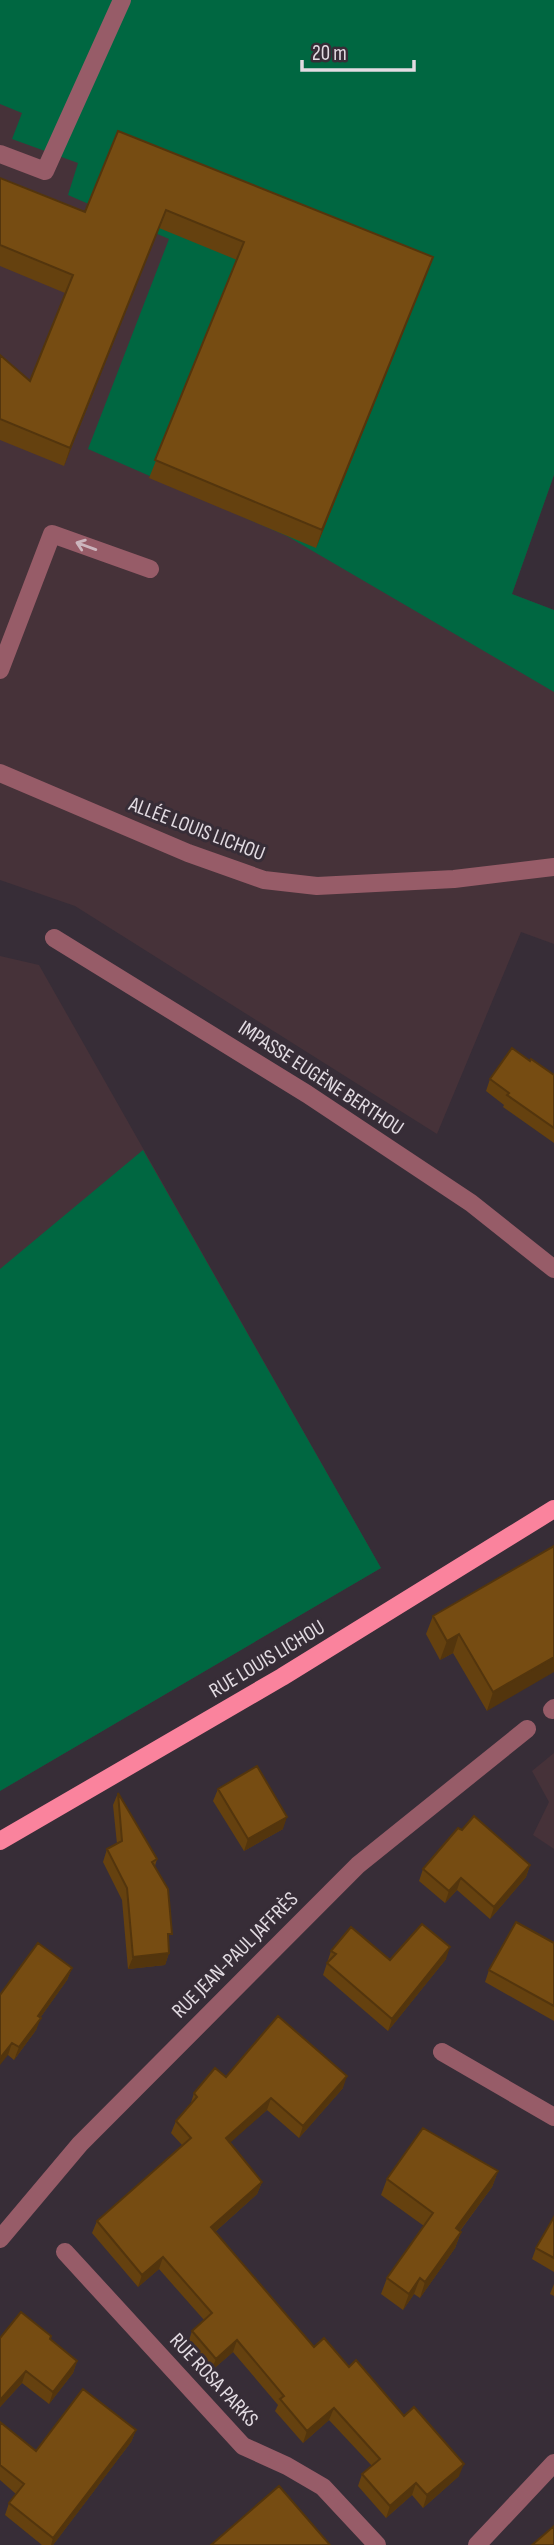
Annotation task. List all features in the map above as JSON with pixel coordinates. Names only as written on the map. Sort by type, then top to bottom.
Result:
[{"type":"main road","name":"RUE LOUIS LICHOU","points":[[0,1841],[282,1677],[554,1509]]},
{"type":"street","points":[[0,153],[45,170],[122,0]]},
{"type":"street","points":[[0,670],[52,534],[150,569]]},
{"type":"street","name":"ALLÉE LOUIS LICHOU","points":[[0,773],[188,853],[264,880],[317,886],[454,879],[554,867]]},
{"type":"street","name":"IMPASSE EUGÈNE BERTHOU","points":[[54,938],[351,1123],[471,1203],[554,1269]]},
{"type":"street","name":"RUE JEAN-PAUL JAFFRÈS","points":[[0,2239],[80,2144],[358,1864],[527,1729]]},
{"type":"street","points":[[442,2052],[554,2117]]},
{"type":"street","name":"RUE ROSA PARKS","points":[[65,2252],[243,2446],[287,2466],[323,2487],[377,2545]]},
{"type":"street","points":[[477,2545],[554,2463]]},
{"type":"shaded area","points":[[0,0],[554,0],[554,475],[512,594],[554,610],[554,944],[521,932],[437,1134],[75,906],[0,880]]},
{"type":"shaded area","points":[[0,956],[39,965],[381,1568],[0,1791]]},
{"type":"shaded area","points":[[554,1753],[554,1849],[533,1835],[549,1802],[532,1771]]},
{"type":"green space","points":[[0,0],[554,0],[554,475],[512,594],[554,610],[554,692],[287,536],[88,449],[169,239],[68,195],[78,163],[12,139],[22,113],[0,104]]},
{"type":"green space","points":[[143,1150],[381,1568],[0,1791],[0,1269]]},
{"type":"building","points":[[118,131],[433,257],[322,530],[155,460],[244,242],[166,210],[70,448],[0,419],[0,355],[30,381],[73,275],[0,245],[0,178],[85,212]]},
{"type":"building","points":[[512,1048],[554,1075],[554,1128],[507,1095],[509,1093],[490,1079]]},
{"type":"building","points":[[554,1546],[554,1657],[493,1692],[459,1634],[447,1641],[433,1616]]},
{"type":"building","points":[[257,1766],[287,1817],[248,1839],[218,1789]]},
{"type":"building","points":[[118,1793],[157,1859],[152,1862],[168,1889],[172,1934],[168,1934],[169,1953],[133,1957],[127,1888],[107,1849],[122,1841]]},
{"type":"building","points":[[474,1816],[530,1865],[494,1907],[461,1878],[449,1891],[423,1869],[458,1828],[462,1830]]},
{"type":"building","points":[[516,1922],[554,1943],[554,2006],[489,1970]]},
{"type":"building","points":[[422,1924],[450,1947],[392,2019],[327,1963],[336,1954],[331,1951],[351,1927],[390,1960]]},
{"type":"building","points":[[38,1943],[72,1968],[38,2016],[41,2018],[19,2047],[12,2043],[0,2058],[0,1995]]},
{"type":"building","points":[[278,2016],[347,2076],[303,2126],[271,2098],[226,2138],[262,2182],[211,2227],[314,2347],[324,2338],[349,2367],[356,2360],[404,2416],[414,2407],[464,2464],[427,2495],[416,2483],[390,2506],[362,2474],[380,2459],[334,2408],[307,2431],[280,2399],[284,2396],[237,2340],[216,2359],[192,2331],[212,2313],[163,2257],[142,2275],[97,2221],[191,2138],[176,2121],[197,2097],[194,2093],[215,2068],[226,2077]]},
{"type":"building","points":[[423,2128],[498,2171],[456,2228],[461,2232],[425,2282],[420,2278],[409,2294],[387,2278],[433,2213],[387,2179]]},
{"type":"building","points":[[554,2217],[554,2258],[536,2248]]},
{"type":"building","points":[[21,2312],[77,2361],[53,2392],[26,2371],[0,2400],[0,2338]]},
{"type":"building","points":[[83,2389],[136,2430],[53,2538],[9,2503],[24,2484],[0,2465],[0,2422],[36,2451]]},
{"type":"building","points":[[279,2486],[330,2545],[211,2545]]},
{"type":"building","points":[[554,2526],[554,2545],[532,2545]]}]
